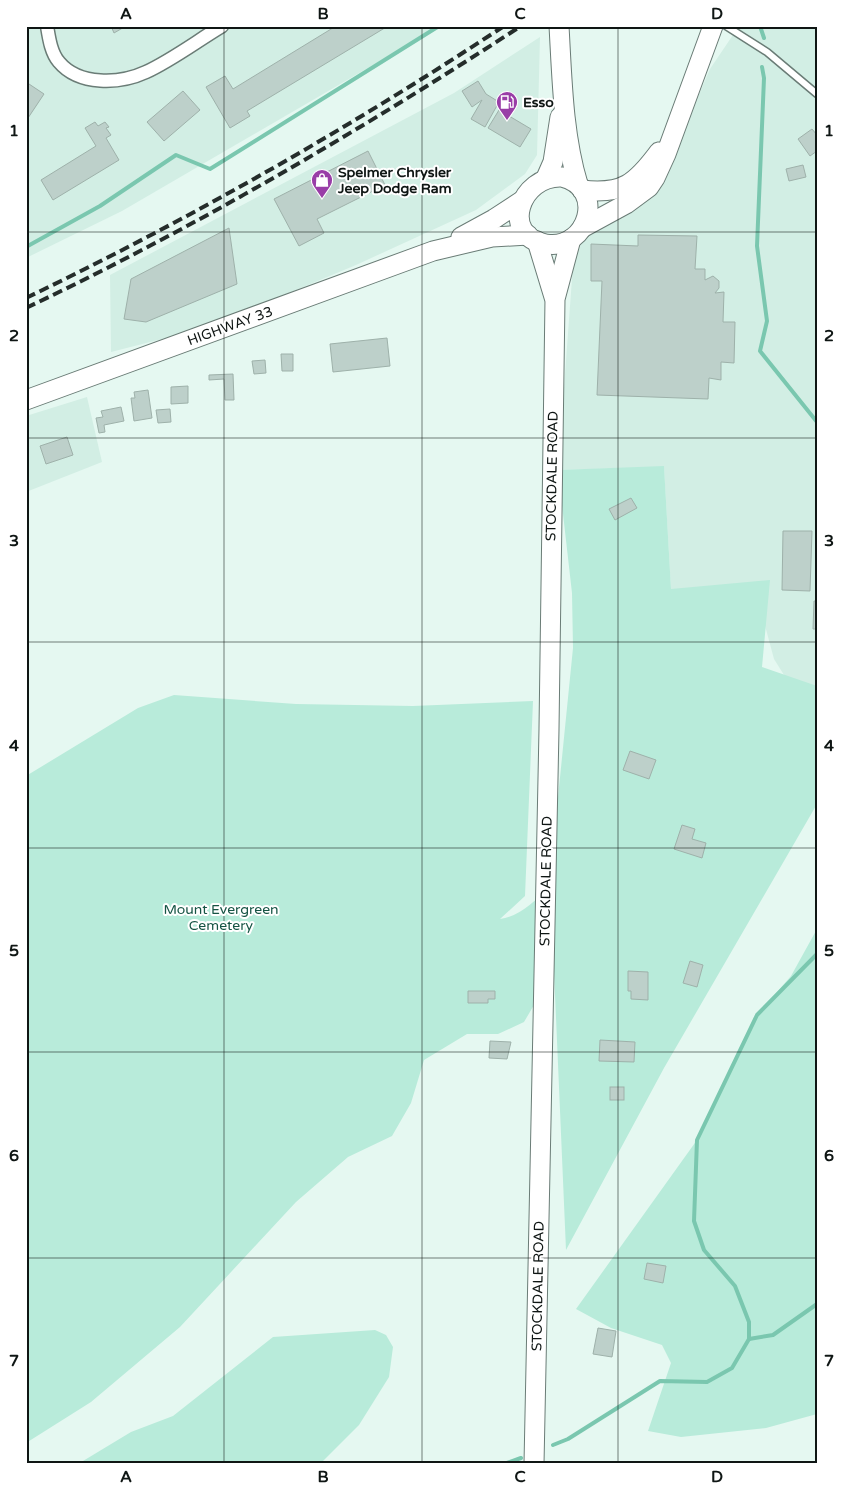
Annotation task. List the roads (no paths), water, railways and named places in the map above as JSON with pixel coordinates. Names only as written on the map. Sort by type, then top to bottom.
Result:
[{"type":"street","points":[[47,26],[51,46],[59,62],[74,75],[91,80],[118,80],[145,73],[222,26]]},
{"type":"street","points":[[559,26],[563,96],[573,168],[588,206],[587,219],[576,234]]},
{"type":"street","points":[[675,130],[648,167],[628,185],[613,191],[580,187],[562,177],[546,178],[533,186],[523,200],[519,220],[532,238],[554,244],[576,234],[626,204],[649,187],[661,167],[675,130],[713,26]]},
{"type":"street","points":[[546,178],[554,157],[563,96]]},
{"type":"street","name":"HIGHWAY 33","points":[[433,251],[494,219],[523,200]]},
{"type":"street","name":"STOCKDALE ROAD","points":[[534,1464],[549,729],[555,299],[576,234]]},
{"type":"street","name":"HIGHWAY 33","points":[[26,400],[433,251],[492,237],[532,238]]},
{"type":"street","name":"STOCKDALE ROAD","points":[[532,238],[555,299]]},
{"type":"lane","points":[[726,26],[767,52],[817,94]]},
{"type":"waterway","points":[[26,247],[100,206],[176,155],[210,169],[439,26]]},
{"type":"waterway","points":[[760,26],[764,38]]},
{"type":"waterway","points":[[762,67],[764,78],[757,246],[767,321],[760,351],[817,422]]},
{"type":"waterway","points":[[553,1445],[568,1439],[660,1381],[707,1382],[732,1368],[749,1339],[749,1322],[735,1286],[704,1250],[694,1221],[697,1140],[757,1015],[817,954]]},
{"type":"waterway","points":[[749,1339],[773,1335],[817,1304]]},
{"type":"waterway","points":[[504,1464],[521,1458]]},
{"type":"railway","points":[[26,298],[149,236],[270,170],[388,100],[504,26]]},
{"type":"railway","points":[[26,308],[153,244],[278,175],[461,65],[521,26]]},
{"type":"place","name":"Esso","points":[[507,121]]},
{"type":"place","name":"Spelmer Chrysler Jeep Dodge Ram","points":[[322,199]]},
{"type":"park label","name":"Mount Evergreen Cemetery","points":[[221,918]]}]
